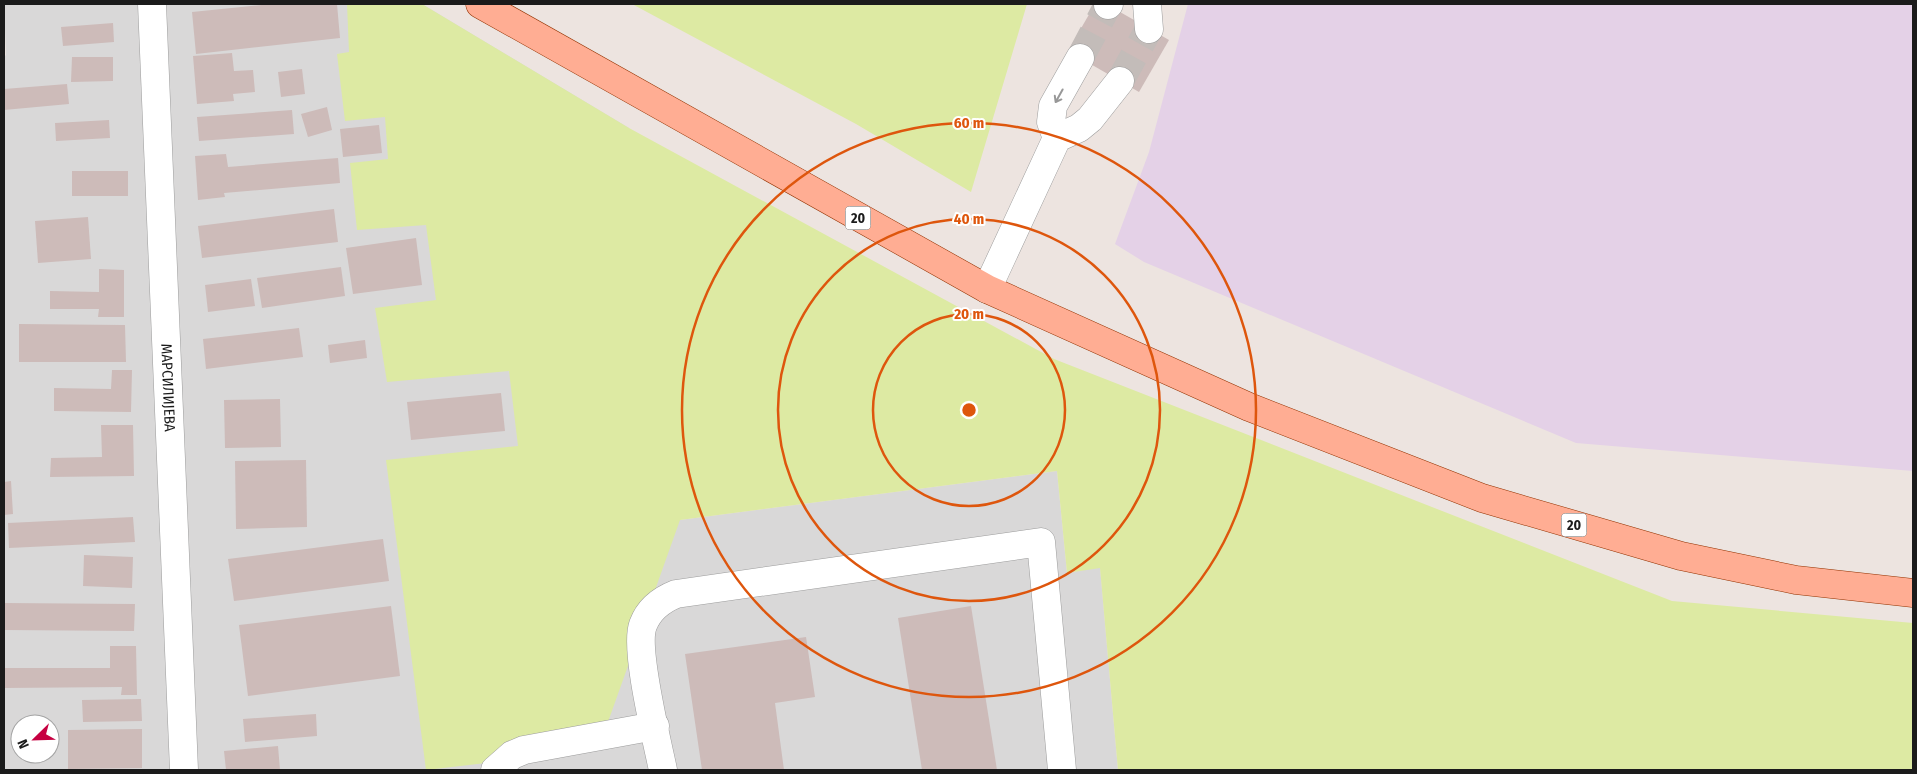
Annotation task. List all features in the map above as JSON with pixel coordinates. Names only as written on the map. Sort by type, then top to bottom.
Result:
[{"type":"main road","name":"20","points":[[480,4],[987,289],[1249,407],[1482,498],[1690,558],[1796,580],[1913,593]]},
{"type":"street","name":"МАРСИЛИЈЕВА","points":[[152,4],[184,770]]},
{"type":"street","points":[[1057,138],[1051,122],[1053,106],[1080,58]]},
{"type":"street","points":[[987,289],[1057,138],[1079,128],[1090,119],[1120,81]]},
{"type":"street","points":[[663,770],[640,638],[648,615],[664,599],[686,592],[1041,542],[1062,770]]},
{"type":"street","points":[[495,770],[507,758],[524,750],[654,726]]},
{"type":"shaded area","points":[[4,4],[422,4],[629,128],[680,520],[1057,471],[1067,573],[1100,567],[1118,770],[4,770],[4,57],[6,55]]},
{"type":"shaded area","points":[[1188,4],[1913,4],[1913,471],[1576,443],[1144,262],[1115,244],[1149,152]]},
{"type":"green space","points":[[347,4],[422,4],[629,128],[1054,359],[1672,601],[1913,623],[1913,770],[1118,770],[1100,568],[1067,573],[1057,471],[680,520],[598,750],[426,770],[386,460],[518,446],[509,371],[387,382],[375,308],[436,300],[426,225],[357,230],[350,163],[388,159],[385,117],[345,121],[337,54],[349,52]]},
{"type":"green space","points":[[632,4],[1027,4],[971,192],[856,124]]},
{"type":"building","points":[[272,4],[337,4],[340,38],[196,54],[192,12]]},
{"type":"building","points":[[1095,4],[1106,4],[1169,40],[1139,92],[1068,51]]},
{"type":"building","points":[[113,23],[114,42],[63,46],[61,27]]},
{"type":"building","points":[[232,53],[234,71],[253,70],[255,92],[233,94],[234,101],[197,104],[193,56]]},
{"type":"building","points":[[72,57],[113,57],[113,81],[71,82]]},
{"type":"building","points":[[302,69],[305,94],[281,97],[278,72]]},
{"type":"building","points":[[67,84],[69,104],[4,110],[4,89]]},
{"type":"building","points":[[327,107],[332,130],[308,137],[301,114]]},
{"type":"building","points":[[292,110],[294,134],[199,141],[197,117]]},
{"type":"building","points":[[109,120],[110,138],[56,141],[55,123]]},
{"type":"building","points":[[379,125],[382,153],[343,157],[340,129]]},
{"type":"building","points":[[226,154],[228,167],[338,158],[340,183],[224,193],[225,197],[198,200],[195,156]]},
{"type":"building","points":[[72,171],[128,171],[128,196],[72,196]]},
{"type":"building","points":[[334,209],[338,242],[202,258],[198,226]]},
{"type":"building","points":[[88,217],[91,259],[38,263],[35,221]]},
{"type":"building","points":[[416,238],[422,285],[353,294],[346,248]]},
{"type":"building","points":[[341,267],[345,296],[262,308],[257,278]]},
{"type":"building","points":[[99,269],[124,270],[124,317],[98,317],[99,309],[50,309],[50,291],[99,292]]},
{"type":"building","points":[[251,279],[255,306],[208,312],[205,285]]},
{"type":"building","points":[[19,324],[125,325],[126,362],[19,362]]},
{"type":"building","points":[[299,328],[303,357],[206,369],[203,339]]},
{"type":"building","points":[[365,340],[367,358],[330,363],[328,345]]},
{"type":"building","points":[[112,370],[132,370],[131,412],[54,411],[54,388],[111,389]]},
{"type":"building","points":[[501,393],[505,431],[411,440],[407,402]]},
{"type":"building","points":[[280,399],[281,447],[225,448],[224,400]]},
{"type":"building","points":[[101,425],[133,425],[134,476],[50,477],[51,458],[102,457]]},
{"type":"building","points":[[306,460],[307,527],[236,529],[235,461]]},
{"type":"building","points":[[11,481],[13,514],[4,515],[4,482]]},
{"type":"building","points":[[133,517],[135,542],[9,548],[8,523]]},
{"type":"building","points":[[383,539],[389,581],[234,601],[228,559]]},
{"type":"building","points":[[84,555],[133,557],[132,588],[83,586]]},
{"type":"building","points":[[4,603],[135,604],[134,631],[4,630]]},
{"type":"building","points":[[391,606],[400,676],[248,696],[239,625]]},
{"type":"building","points":[[971,606],[997,770],[922,770],[898,618]]},
{"type":"building","points":[[806,637],[815,697],[775,703],[784,770],[702,770],[685,654]]},
{"type":"building","points":[[110,646],[136,646],[137,695],[121,695],[122,687],[4,688],[4,668],[110,668]]},
{"type":"building","points":[[141,699],[142,721],[83,722],[82,700]]},
{"type":"building","points":[[316,714],[317,736],[245,742],[243,719]]},
{"type":"building","points":[[142,729],[142,768],[68,769],[68,730]]},
{"type":"building","points":[[278,746],[280,770],[226,770],[224,751]]},
{"type":"tunnel","points":[[1080,58],[1108,5]]},
{"type":"tunnel","points":[[1120,81],[1149,29]]}]
